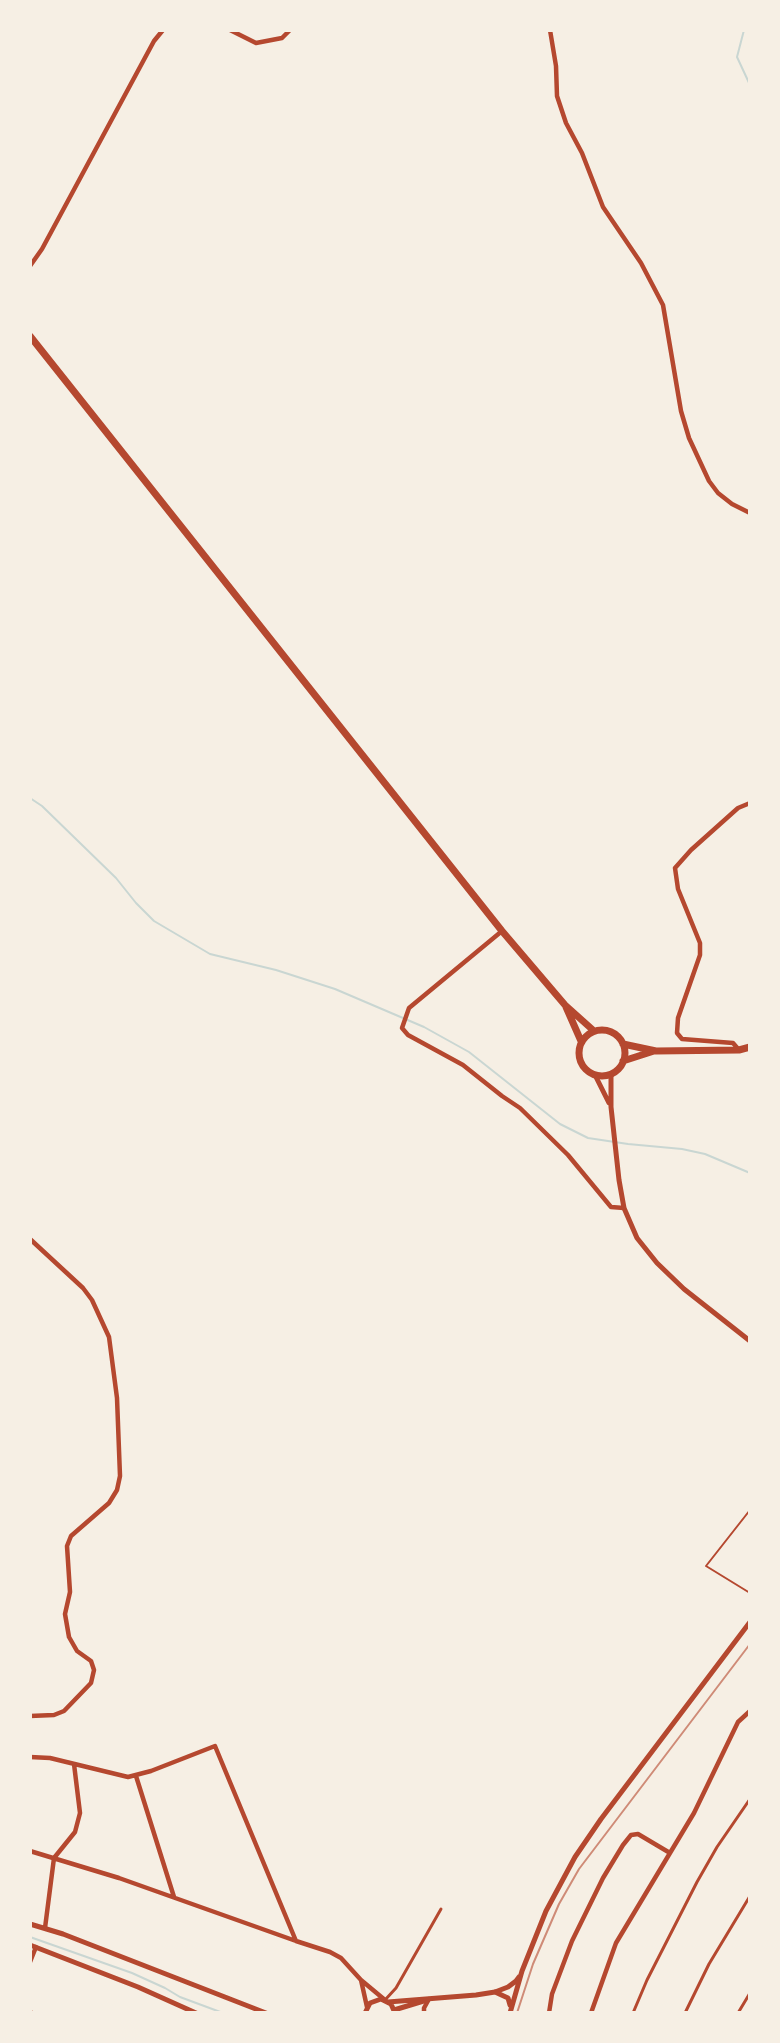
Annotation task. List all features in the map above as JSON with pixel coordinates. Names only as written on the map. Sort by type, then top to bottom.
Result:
[{"type":"main road","points":[[30,336],[502,931],[565,1005],[594,1031]]},
{"type":"main road","points":[[565,1005],[581,1041],[578,1055],[583,1068],[595,1076],[611,1075],[620,1067],[625,1049],[619,1038],[608,1030],[594,1031],[581,1041]]},
{"type":"main road","points":[[623,1044],[656,1051],[739,1050],[750,1047]]},
{"type":"main road","points":[[623,1061],[656,1051]]},
{"type":"street","points":[[30,266],[42,249],[154,40],[163,30]]},
{"type":"street","points":[[230,30],[256,43],[282,38],[290,30]]},
{"type":"street","points":[[550,30],[555,59],[557,96],[566,123],[582,153],[601,202],[619,233],[641,263],[663,305],[681,411],[703,470],[718,493],[732,504],[750,513]]},
{"type":"street","points":[[739,1050],[733,1043],[682,1039],[677,1033],[678,1018],[700,955],[700,943],[678,889],[675,868],[691,850],[738,808],[750,803]]},
{"type":"street","points":[[502,931],[409,1008],[402,1028],[408,1035],[463,1065],[520,1108],[568,1155],[610,1207],[624,1208]]},
{"type":"street","points":[[611,1075],[613,1131],[624,1208],[638,1238],[657,1263],[684,1289],[750,1341]]},
{"type":"street","points":[[595,1076],[611,1107]]},
{"type":"street","points":[[30,1239],[83,1288],[92,1300],[109,1337],[117,1398],[120,1476],[117,1490],[109,1503],[71,1536],[66,1554],[70,1592],[65,1614],[69,1637],[77,1651],[91,1661],[94,1670],[91,1683],[64,1712],[54,1715],[30,1716]]},
{"type":"street","points":[[510,2011],[522,1971],[546,1911],[575,1857],[601,1819],[750,1622]]},
{"type":"street","points":[[591,2013],[616,1942],[705,1794],[738,1722],[750,1711]]},
{"type":"street","points":[[30,1757],[50,1758],[128,1777],[179,1761],[214,1746],[296,1941]]},
{"type":"street","points":[[45,1928],[54,1857],[75,1832],[80,1813],[74,1764]]},
{"type":"street","points":[[136,1776],[174,1897]]},
{"type":"street","points":[[633,2013],[646,1980],[697,1882],[717,1847],[750,1799]]},
{"type":"street","points":[[549,2013],[552,1994],[572,1941],[603,1878],[623,1845],[631,1835],[638,1834],[670,1854]]},
{"type":"street","points":[[30,1851],[174,1897],[330,1952],[341,1958],[360,1980],[387,2001],[394,2012],[430,1999]]},
{"type":"street","points":[[685,2013],[709,1964],[750,1896]]},
{"type":"street","points":[[387,2001],[441,1909]]},
{"type":"street","points":[[30,1924],[266,2013]]},
{"type":"street","points":[[30,1962],[33,1946],[138,1987],[196,2013]]},
{"type":"street","points":[[366,2010],[377,1999],[387,2001],[430,1999],[495,1992],[516,1981],[522,1971]]},
{"type":"street","points":[[360,1980],[366,2010]]},
{"type":"street","points":[[495,1992],[508,1998],[510,2011]]},
{"type":"street","points":[[738,2013],[750,1993]]},
{"type":"street","points":[[424,2013],[424,2008],[430,1999]]},
{"type":"lane","points":[[750,1510],[706,1566],[750,1593]]},
{"type":"waterway","points":[[744,30],[737,57],[750,85]]},
{"type":"waterway","points":[[30,798],[42,806],[116,878],[154,921],[210,954],[276,970],[335,989],[424,1027],[469,1052],[560,1124],[588,1138],[682,1149],[705,1154],[750,1173]]},
{"type":"waterway","points":[[30,1937],[132,1973],[180,1997],[223,2013]]},
{"type":"railway","points":[[517,2013],[533,1964],[559,1904],[579,1869],[750,1644]]}]
